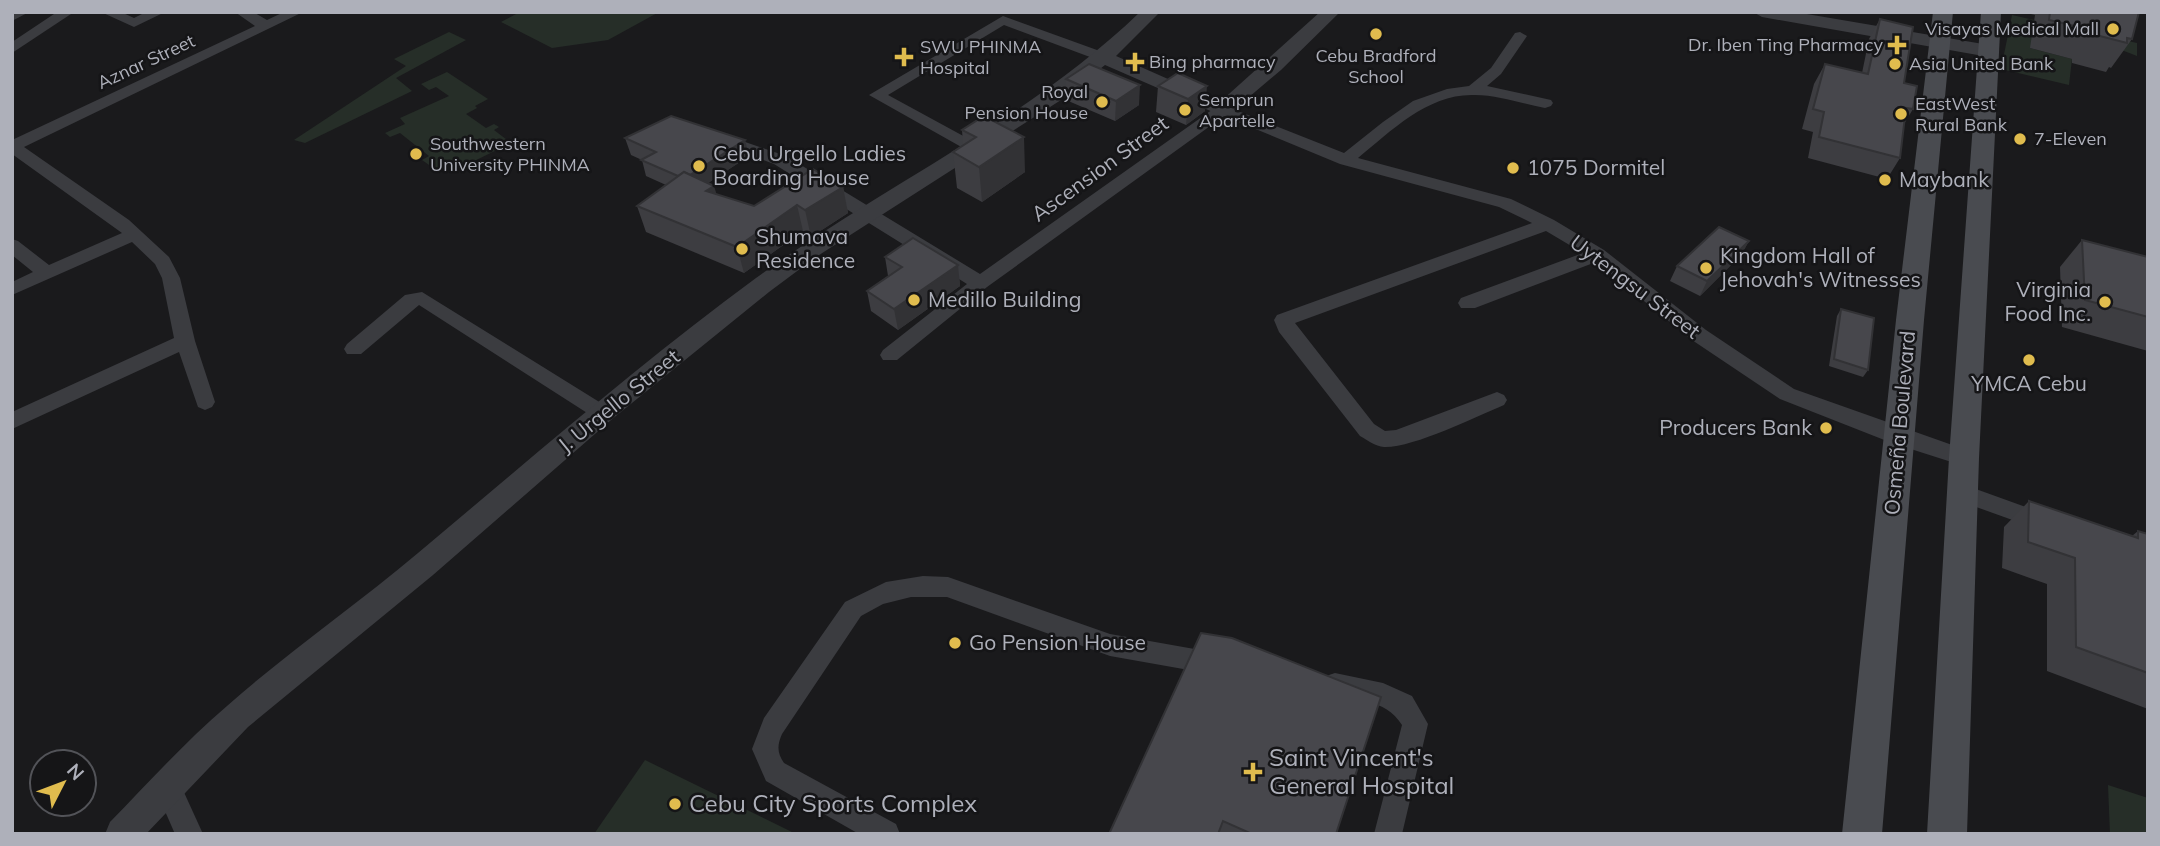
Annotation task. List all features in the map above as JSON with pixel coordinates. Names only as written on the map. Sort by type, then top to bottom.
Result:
[{"type":"main road","name":"Osmeña Boulevard","points":[[1862,834],[1900,437],[1908,323],[1943,12]]},
{"type":"main road","points":[[1947,834],[1962,493],[1991,12]]},
{"type":"street","points":[[12,17],[22,12]]},
{"type":"street","points":[[12,49],[67,12]]},
{"type":"street","points":[[108,12],[134,23],[158,12]]},
{"type":"street","points":[[242,12],[266,26]]},
{"type":"street","name":"Aznar Street","points":[[13,146],[296,12]]},
{"type":"street","name":"J. Urgello Street","points":[[122,834],[237,718],[423,566],[602,414],[761,286],[866,214],[1054,96],[1104,57],[1151,12]]},
{"type":"street","name":"Ascension Street","points":[[890,355],[980,284],[1222,110],[1331,12]]},
{"type":"street","points":[[1762,12],[1989,51]]},
{"type":"street","points":[[972,148],[877,96],[1003,20],[1104,57]]},
{"type":"street","points":[[1472,90],[1496,71],[1520,36]]},
{"type":"street","name":"Uytengsu Street","points":[[1104,57],[1222,110],[1346,160],[1505,203],[1548,224],[1598,254],[1699,335],[1787,394],[1964,458]]},
{"type":"street","points":[[1346,160],[1412,107],[1441,94],[1472,90],[1545,103]]},
{"type":"street","points":[[706,134],[780,160],[980,284]]},
{"type":"street","points":[[13,146],[135,234],[163,261],[171,278],[185,341],[205,402]]},
{"type":"street","points":[[1497,400],[1398,438],[1382,439],[1367,430],[1286,327],[1284,320],[1548,224]]},
{"type":"street","points":[[12,289],[135,234]]},
{"type":"street","points":[[12,245],[46,274]]},
{"type":"street","points":[[1468,303],[1598,254]]},
{"type":"street","points":[[354,349],[412,300],[422,298],[602,414]]},
{"type":"street","points":[[12,421],[185,341]]},
{"type":"street","points":[[1962,493],[2069,531]]},
{"type":"street","points":[[886,834],[775,772],[764,759],[763,745],[773,726],[853,609],[878,595],[928,584],[948,587],[1110,645],[1247,669]]},
{"type":"street","points":[[1313,681],[1383,694],[1403,705],[1415,724],[1388,834]]},
{"type":"street","points":[[167,786],[189,834]]},
{"type":"shaded area","points":[[520,12],[659,12],[608,40],[552,48],[501,22]]},
{"type":"shaded area","points":[[2012,15],[2137,43],[2137,56],[2119,49],[2030,48],[2072,59],[2069,85],[2001,69]]},
{"type":"shaded area","points":[[449,32],[466,40],[396,78],[412,91],[305,143],[294,140],[406,66],[394,59]]},
{"type":"shaded area","points":[[447,72],[488,99],[466,114],[486,128],[494,124],[499,127],[494,130],[511,143],[462,167],[457,163],[439,172],[422,160],[429,156],[400,133],[390,137],[385,133],[405,124],[400,118],[449,96],[436,87],[429,90],[421,84]]},
{"type":"shaded area","name":"Cebu City Sports Complex","points":[[645,760],[796,834],[594,834]]},
{"type":"shaded area","points":[[2108,785],[2148,798],[2148,834],[2110,834]]},
{"type":"building","points":[[2050,12],[2139,12],[2132,39],[2127,38],[2127,43],[2092,34],[2092,30],[2049,20]]},
{"type":"building","points":[[1880,19],[1913,27],[1904,83],[1917,86],[1913,109],[1906,108],[1900,158],[1819,137],[1824,112],[1813,109],[1825,64],[1868,74]]},
{"type":"building","points":[[1089,64],[1140,85],[1116,101],[1066,79]]},
{"type":"building","points":[[1178,73],[1207,86],[1188,99],[1158,86]]},
{"type":"building","points":[[671,116],[745,140],[690,175],[684,172],[678,176],[641,160],[656,152],[625,138]]},
{"type":"building","points":[[984,116],[1024,137],[979,167],[953,152],[976,137],[962,130]]},
{"type":"building","points":[[813,169],[843,187],[805,210],[797,205],[737,247],[637,206],[684,172],[714,186],[706,191],[754,206]]},
{"type":"building","points":[[1719,227],[1749,241],[1707,281],[1677,266]]},
{"type":"building","points":[[913,238],[958,265],[894,309],[867,291],[902,267],[885,257]]},
{"type":"building","points":[[2082,240],[2148,257],[2148,317],[2085,300]]},
{"type":"building","points":[[1841,309],[1874,318],[1868,370],[1834,359]]},
{"type":"building","points":[[2029,501],[2138,538],[2138,531],[2148,534],[2148,673],[2076,647],[2075,558],[2028,542]]},
{"type":"building","name":"Saint Vincent's General Hospital","points":[[1201,633],[1232,638],[1381,697],[1336,834],[1252,834],[1223,821],[1218,834],[1109,834]]},
{"type":"place","name":"Visayas Medical Mall","points":[[2113,29]]},
{"type":"place","name":"Cebu Bradford School","points":[[1376,34]]},
{"type":"place","name":"Dr. Iben Ting Pharmacy","points":[[1897,45]]},
{"type":"place","name":"SWU PHINMA Hospital","points":[[904,57]]},
{"type":"place","name":"Bing pharmacy","points":[[1135,62]]},
{"type":"place","name":"Asia United Bank","points":[[1895,64]]},
{"type":"place","name":"Royal Pension House","points":[[1102,102]]},
{"type":"place","name":"Semprun Apartelle","points":[[1185,110]]},
{"type":"place","name":"EastWest Rural Bank","points":[[1901,114]]},
{"type":"place","name":"7-Eleven","points":[[2020,139]]},
{"type":"place","name":"Southwestern University PHINMA","points":[[416,154]]},
{"type":"place","name":"Cebu Urgello Ladies Boarding House","points":[[699,166]]},
{"type":"place","name":"1075 Dormitel","points":[[1513,168]]},
{"type":"place","name":"Maybank","points":[[1885,180]]},
{"type":"place","name":"Shumava Residence","points":[[742,249]]},
{"type":"place","name":"Kingdom Hall of Jehovah's Witnesses","points":[[1706,268]]},
{"type":"place","name":"Medillo Building","points":[[914,300]]},
{"type":"place","name":"Virginia Food Inc.","points":[[2105,302]]},
{"type":"place","name":"YMCA Cebu","points":[[2029,360]]},
{"type":"place","name":"Producers Bank","points":[[1826,428]]},
{"type":"place","name":"Go Pension House","points":[[955,643]]},
{"type":"place","name":"Saint Vincent's General Hospital","points":[[1253,772]]},
{"type":"place","name":"Cebu City Sports Complex","points":[[675,804]]}]
